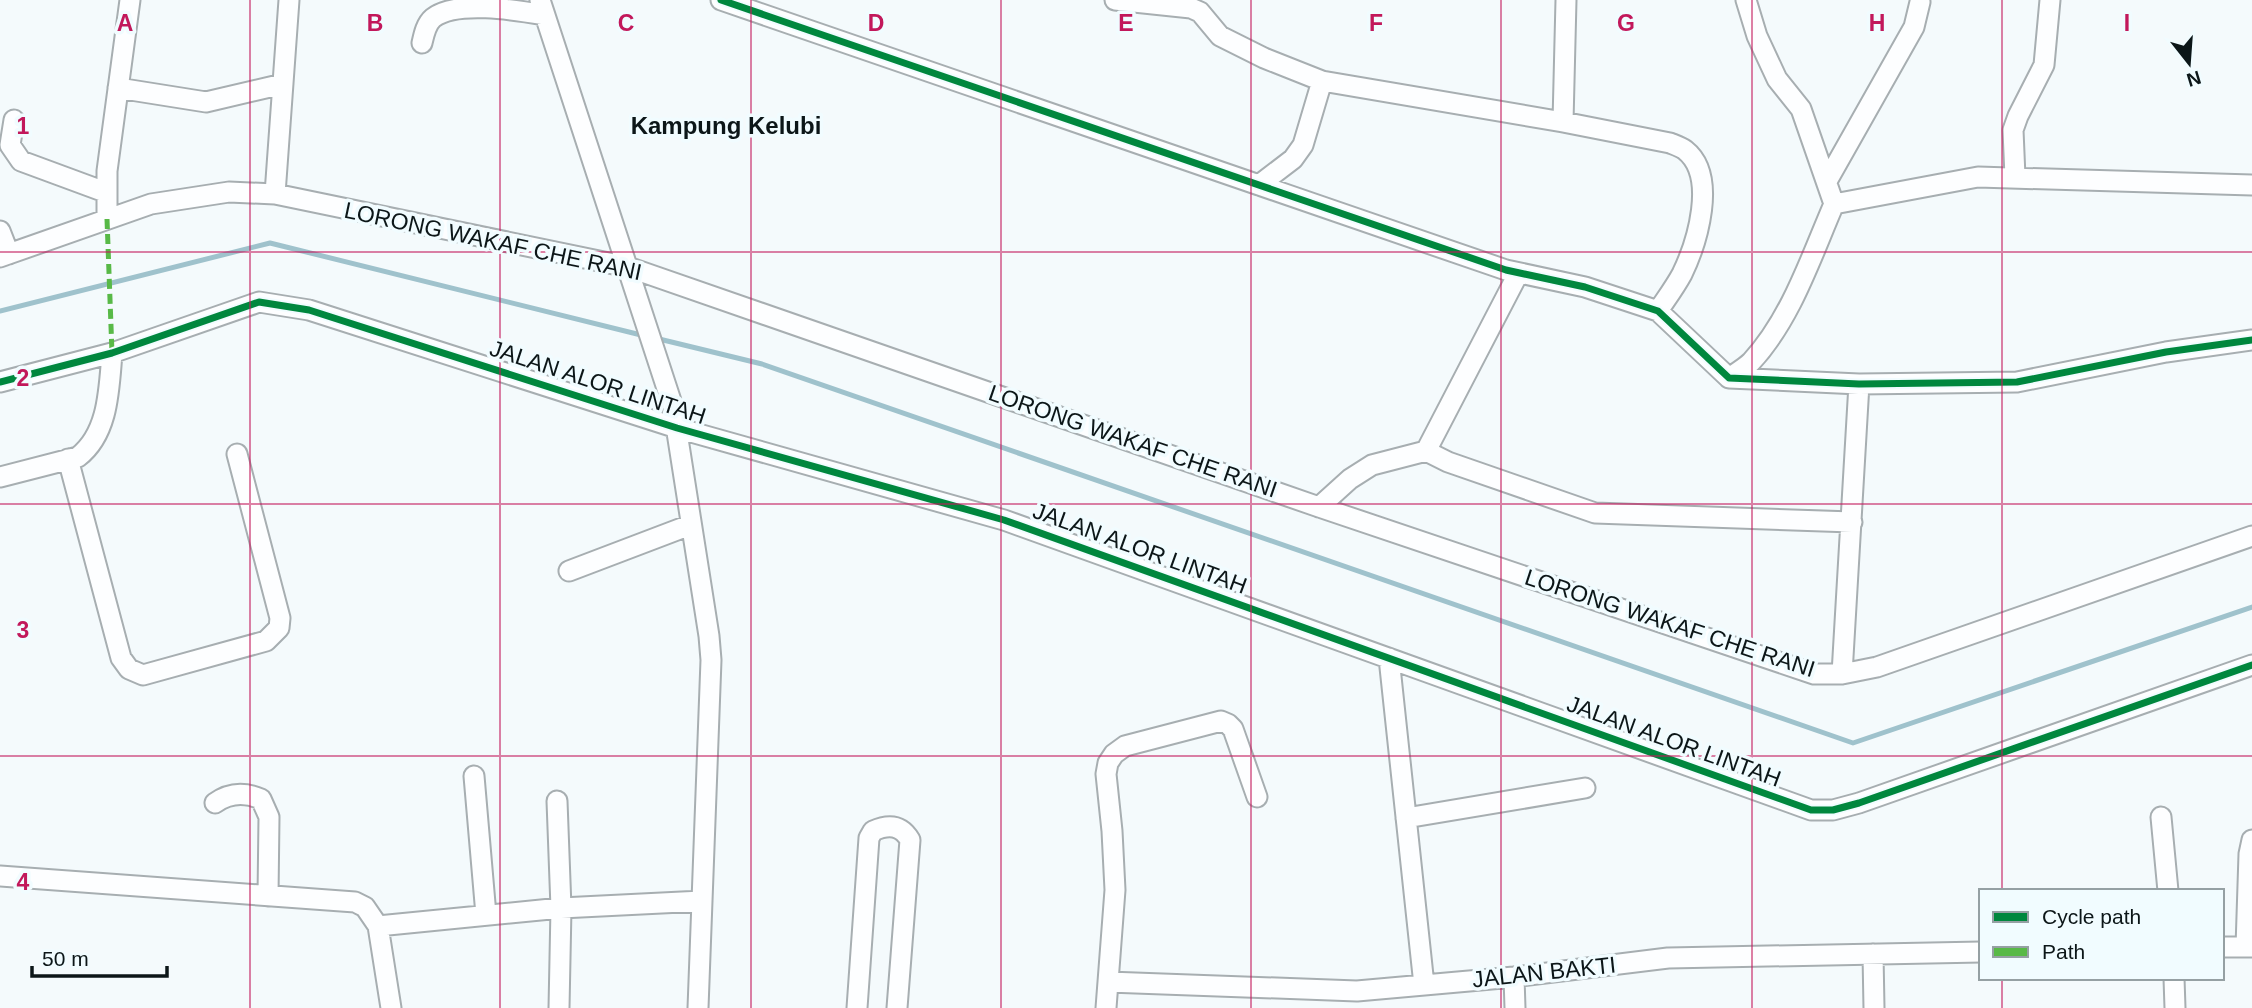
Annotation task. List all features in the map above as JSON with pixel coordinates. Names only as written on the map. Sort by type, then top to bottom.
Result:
[{"type":"street","points":[[107,219],[106,192],[130,0]]},
{"type":"street","points":[[275,194],[289,0]]},
{"type":"street","points":[[721,0],[1518,274],[1585,287],[1658,311],[1729,378],[1859,384],[2017,382],[2166,352],[2252,340]]},
{"type":"street","points":[[1115,0],[1191,8],[1200,12],[1220,36],[1264,58],[1322,80],[1563,122],[1670,143],[1685,149],[1695,162],[1702,182],[1703,204],[1697,233],[1682,274],[1658,311]]},
{"type":"street","points":[[1563,122],[1566,0]]},
{"type":"street","points":[[1729,378],[1750,362],[1776,328],[1834,204],[1801,109],[1777,79],[1757,36],[1746,0]]},
{"type":"street","points":[[2015,177],[2013,130],[2044,65],[2050,0]]},
{"type":"street","points":[[1827,181],[1914,27],[1920,2]]},
{"type":"street","points":[[422,43],[430,19],[446,9],[466,6],[503,9],[542,7],[673,407],[711,660],[698,1008]]},
{"type":"street","points":[[1259,185],[1293,159],[1303,145],[1322,80]]},
{"type":"street","points":[[118,88],[206,102],[283,84]]},
{"type":"street","points":[[13,120],[10,145],[20,161],[106,192]]},
{"type":"street","points":[[1834,204],[1959,179],[2015,177],[2252,185]]},
{"type":"street","name":"LORONG WAKAF CHE RANI","points":[[4,255],[151,204],[229,192],[275,194],[628,267],[1319,507],[1814,674],[1842,674],[1877,667],[2252,536]]},
{"type":"street","points":[[0,231],[4,255]]},
{"type":"street","points":[[1426,451],[1518,274]]},
{"type":"street","name":"JALAN ALOR LINTAH","points":[[0,382],[112,353],[259,302],[309,310],[677,428],[1004,520],[1811,810],[1833,810],[1859,803],[2252,664]]},
{"type":"street","points":[[0,477],[78,457],[88,449],[98,432],[107,402],[112,353]]},
{"type":"street","points":[[1842,674],[1859,384]]},
{"type":"street","points":[[1319,507],[1350,479],[1372,465],[1426,451],[1448,463],[1595,513],[1852,522]]},
{"type":"street","points":[[68,459],[121,658],[129,669],[143,675],[266,641],[279,628],[280,618],[237,454]]},
{"type":"street","points":[[569,571],[690,525]]},
{"type":"street","points":[[1388,658],[1424,985]]},
{"type":"street","points":[[1106,1008],[1115,890],[1106,774],[1108,763],[1114,754],[1125,746],[1221,722],[1228,724],[1233,729],[1257,797]]},
{"type":"street","points":[[474,776],[486,915]]},
{"type":"street","points":[[1406,818],[1585,789]]},
{"type":"street","points":[[215,803],[224,797],[245,793],[261,799],[269,817],[268,896]]},
{"type":"street","points":[[556,801],[561,908],[559,1008]]},
{"type":"street","points":[[2161,817],[2168,889]]},
{"type":"street","points":[[858,1008],[869,838],[873,831],[884,826],[905,831],[911,840],[897,1008]]},
{"type":"street","points":[[2224,947],[2249,947],[2249,855],[2252,840]]},
{"type":"street","points":[[0,876],[355,902],[365,907],[378,926],[391,1008]]},
{"type":"street","points":[[378,926],[561,908],[702,901]]},
{"type":"street","name":"JALAN BAKTI","points":[[1108,982],[1358,1000],[1424,985],[1668,958],[1979,952]]},
{"type":"street","points":[[1873,954],[1874,1008]]},
{"type":"street","points":[[1514,977],[1515,1008]]},
{"type":"street","points":[[2174,980],[2175,1008]]},
{"type":"waterway","points":[[0,311],[270,243],[645,336]]},
{"type":"waterway","points":[[655,338],[762,364],[1853,743],[2252,607]]},
{"type":"marked path","points":[[107,219],[112,353]]},
{"type":"cycle path","points":[[721,0],[1506,270],[1585,287],[1658,311],[1729,378],[1859,384],[2017,382],[2166,352],[2252,340]]},
{"type":"cycle path","points":[[0,382],[112,353],[259,302],[309,310],[677,428],[1004,520],[1811,810],[1833,810],[1859,803],[2252,665]]},
{"type":"district","name":"Kampung Kelubi","points":[[726,126]]}]
